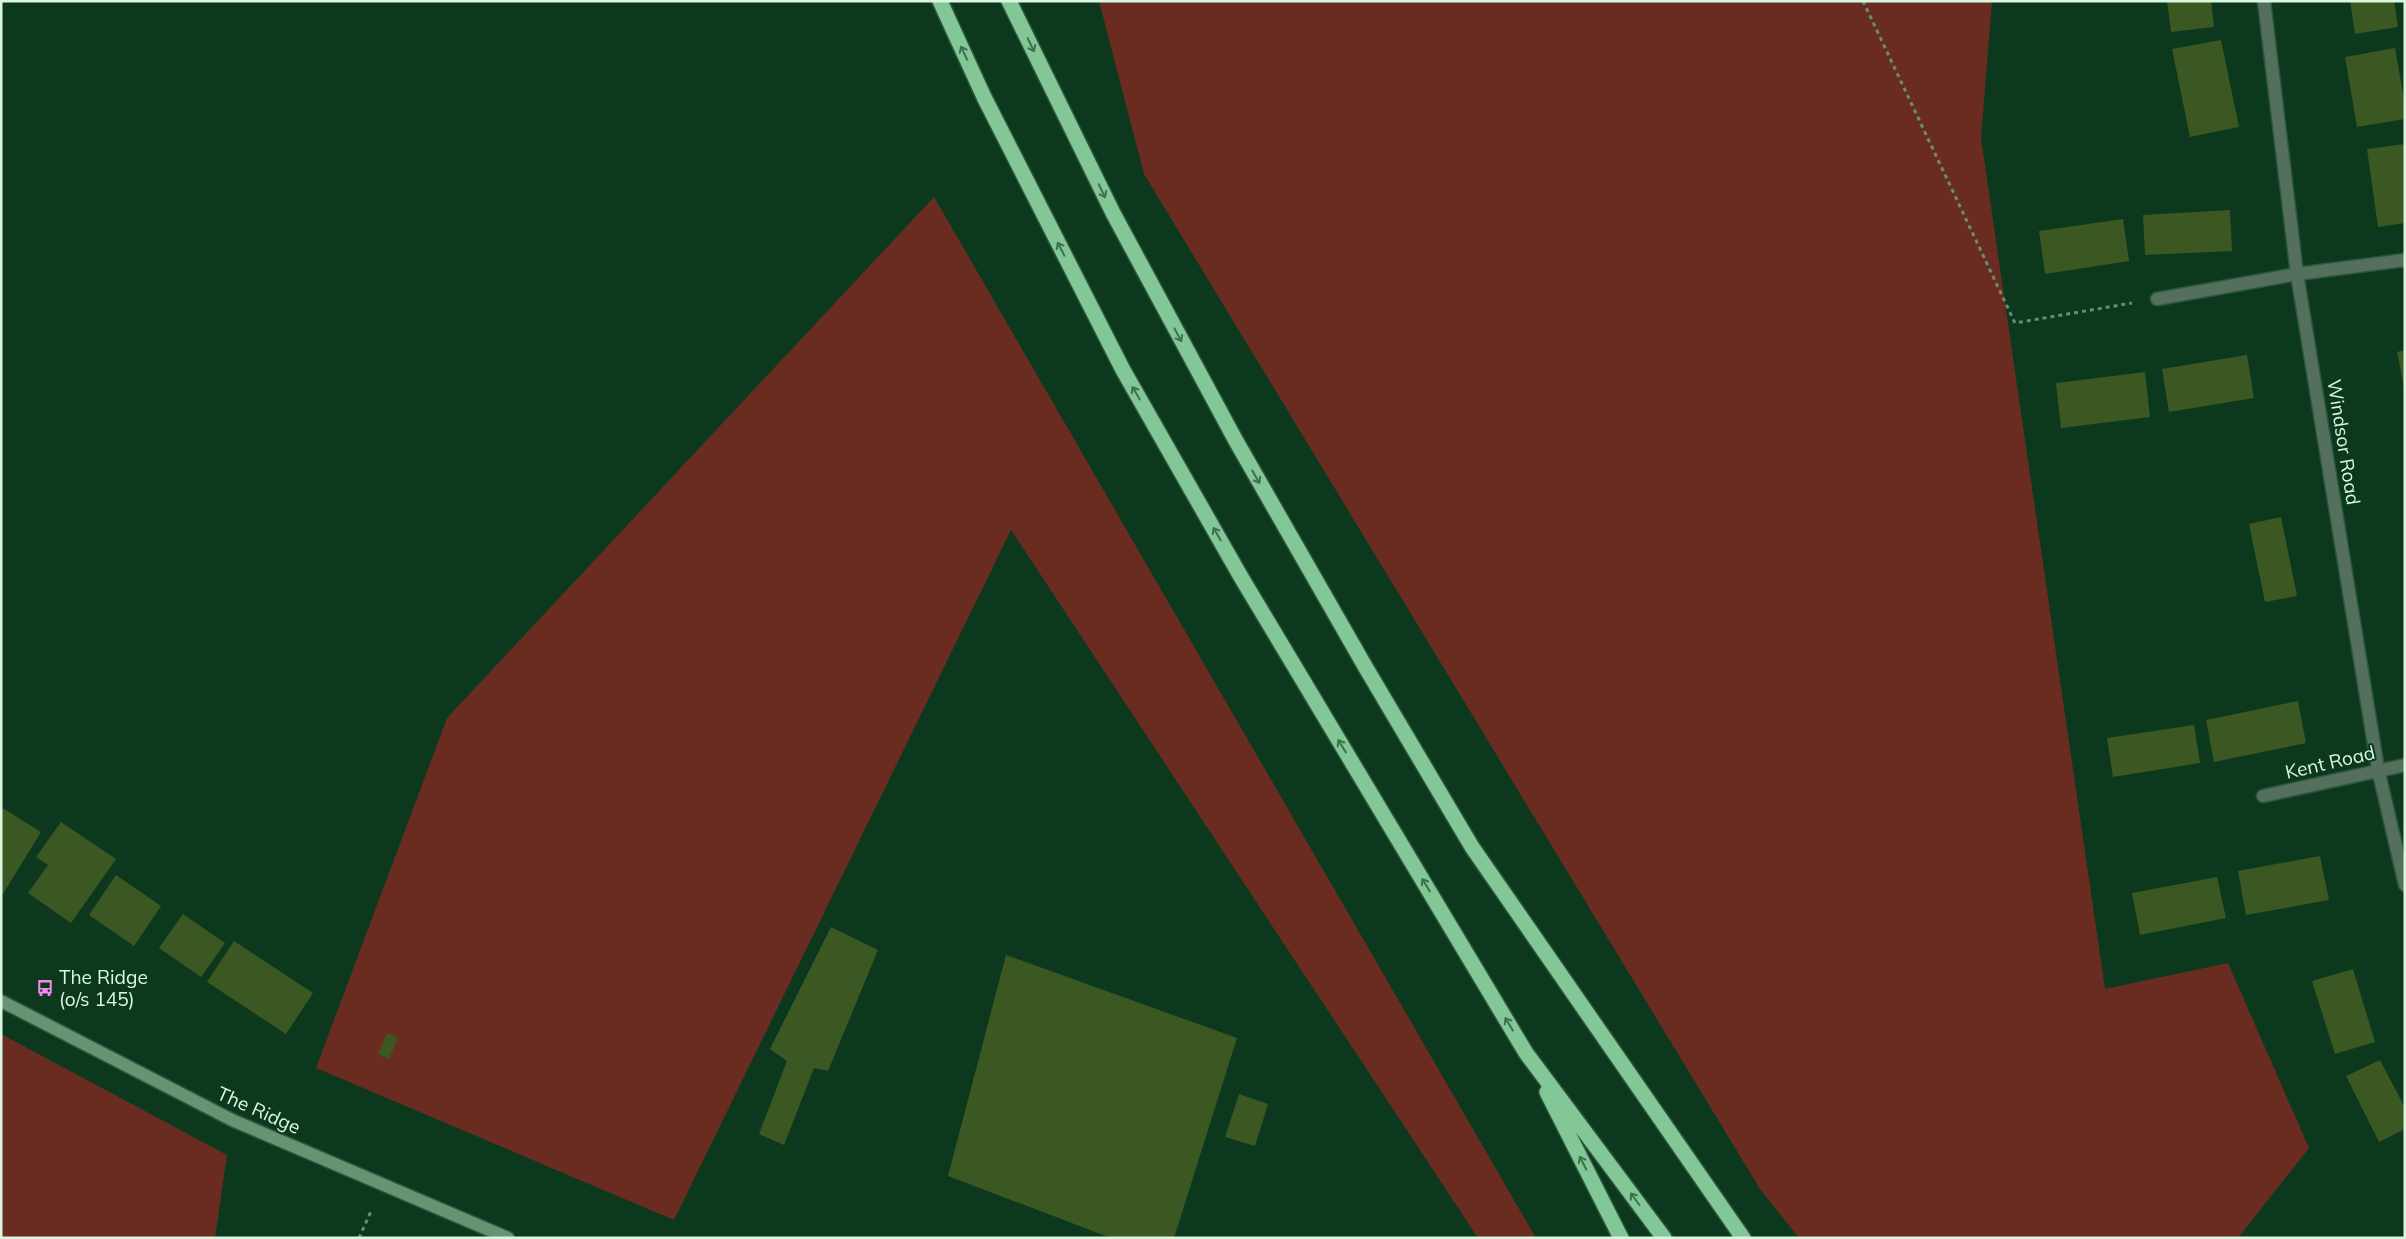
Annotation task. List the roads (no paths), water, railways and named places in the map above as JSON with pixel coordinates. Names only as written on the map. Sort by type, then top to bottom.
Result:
[{"type":"highway","points":[[940,1],[984,97],[1123,370],[1240,577],[1526,1053],[1621,1238]]},
{"type":"highway","points":[[1010,1],[1118,222],[1236,441],[1366,668],[1472,846],[1743,1238]]},
{"type":"highway","points":[[1526,1053],[1664,1238]]},
{"type":"main road","name":"The Ridge","points":[[1,1001],[232,1120],[508,1238]]},
{"type":"street","name":"Windsor Road","points":[[2264,1],[2297,274],[2378,769],[2405,885]]},
{"type":"street","points":[[2157,299],[2297,274],[2405,260]]},
{"type":"street","name":"Kent Road","points":[[2263,796],[2378,769],[2405,765]]},
{"type":"place","name":"The Ridge (o/s 145)","points":[[45,988]]}]
